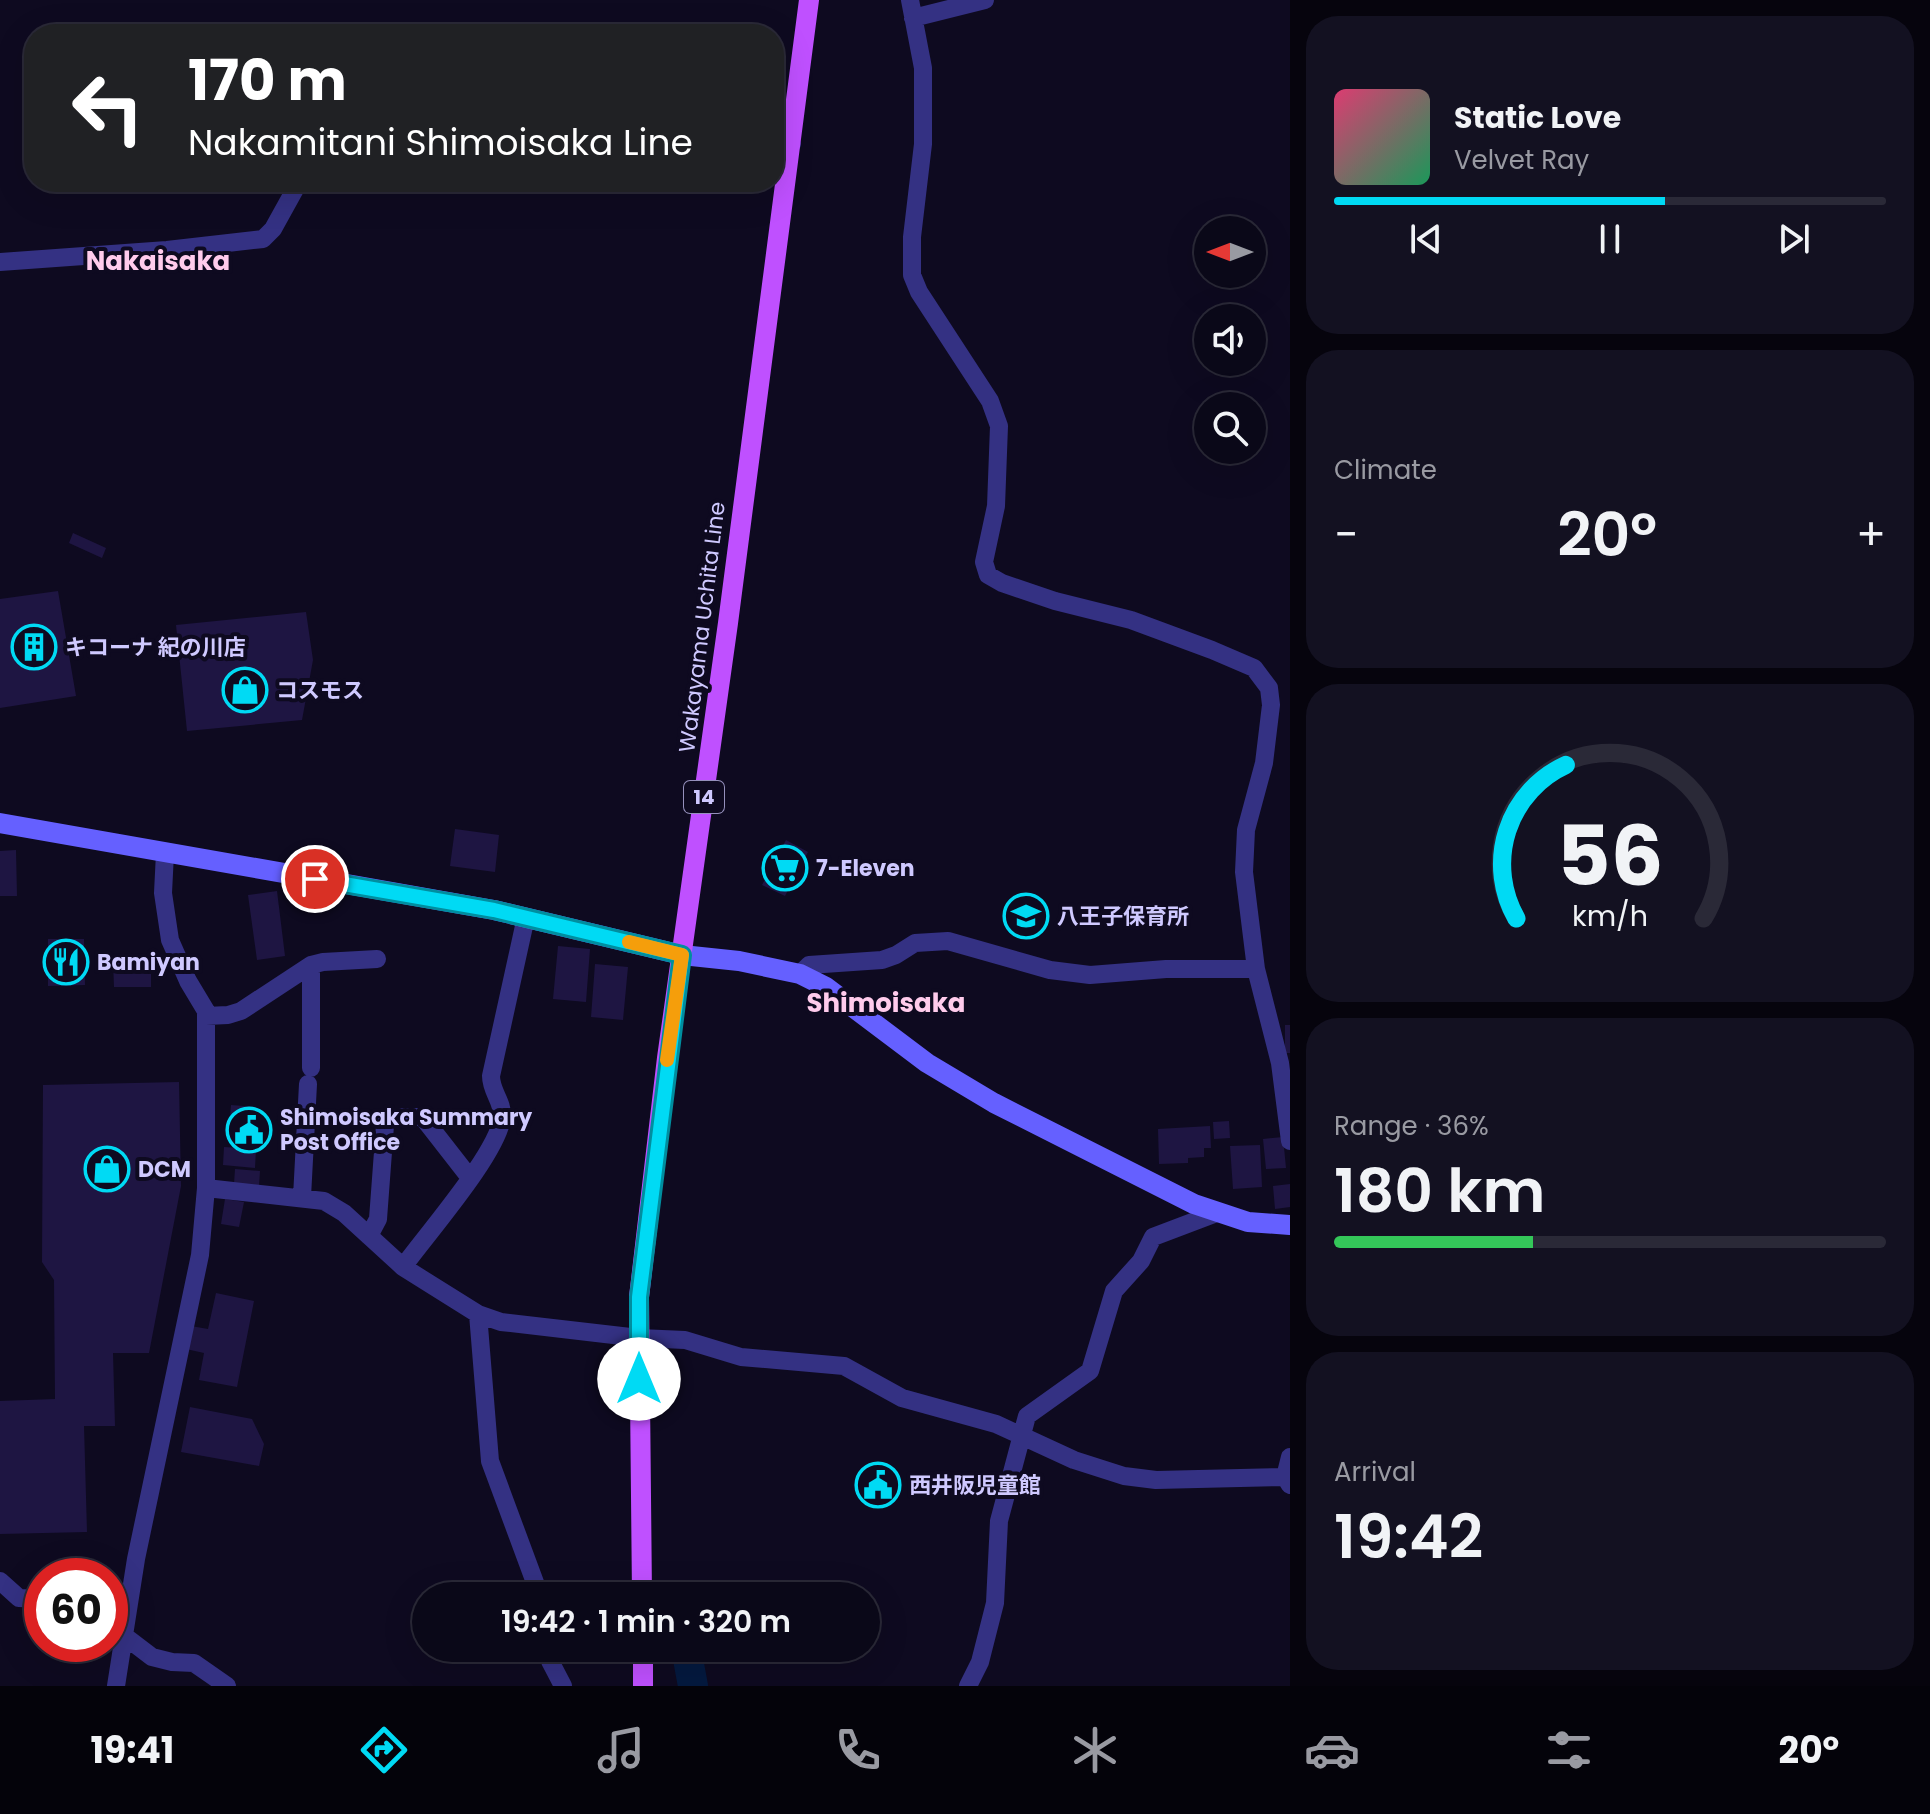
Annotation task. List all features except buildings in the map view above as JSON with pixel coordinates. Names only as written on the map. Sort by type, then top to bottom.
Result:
[{"type":"main road","name":"Wakayama Uchita Line","points":[[784,139],[809,0]]},
{"type":"main road","name":"Wakayama Uchita Line","points":[[642,1582],[639,1297],[728,623],[775,250],[779,192]]},
{"type":"main road","points":[[0,823],[526,917],[682,955],[739,961],[800,974],[826,987],[927,1063],[994,1103],[1194,1204],[1248,1222],[1290,1225]]},
{"type":"main road","points":[[643,1662],[643,1686]]},
{"type":"street","points":[[985,0],[911,9],[923,68],[923,144],[912,237],[912,275],[919,292],[990,401],[999,426],[996,506],[984,562],[988,575],[1002,583],[1042,597],[1131,620],[1254,668],[1269,688],[1271,705],[1264,763],[1246,830],[1244,872],[1256,969],[1280,1063],[1290,1141]]},
{"type":"street","points":[[0,262],[167,250],[263,239],[273,229],[293,192]]},
{"type":"street","points":[[128,1589],[200,1255],[206,1188],[206,1011],[188,981],[170,940],[163,893],[165,853]]},
{"type":"street","points":[[403,1267],[498,1136],[501,1106],[491,1086],[491,1076],[526,917]]},
{"type":"street","points":[[800,974],[809,965],[882,960],[915,943],[948,941],[1050,970],[1090,975],[1166,969],[1256,969]]},
{"type":"street","points":[[206,1016],[228,1015],[253,1005],[311,965],[377,959]]},
{"type":"street","points":[[302,1197],[310,1076],[311,965]]},
{"type":"street","points":[[369,1236],[378,1219],[385,1125],[390,1117],[424,1119],[470,1178]]},
{"type":"street","points":[[206,1188],[324,1201],[403,1267],[478,1314],[501,1322],[639,1338],[685,1340],[741,1357],[844,1366],[902,1398],[969,1415],[1023,1435],[1074,1460],[1124,1476],[1156,1480],[1288,1481],[1290,1457]]},
{"type":"street","points":[[968,1686],[980,1662],[995,1603],[999,1521],[1027,1416],[1090,1371],[1114,1291],[1141,1261],[1153,1237],[1219,1212]]},
{"type":"street","points":[[478,1314],[490,1461],[535,1582]]},
{"type":"street","points":[[0,1581],[19,1598],[24,1598]]},
{"type":"street","points":[[128,1638],[152,1657],[194,1663],[227,1686]]},
{"type":"street","points":[[116,1662],[116,1686]]},
{"type":"street","points":[[551,1662],[563,1686]]},
{"type":"waterway","points":[[689,1662],[693,1686]]},
{"type":"slow traffic","points":[[629,942],[682,955],[667,1060]]},
{"type":"place","name":"キコーナ 紀の川店","points":[[34,647]]},
{"type":"place","name":"コスモス","points":[[245,690]]},
{"type":"place","name":"7-Eleven","points":[[785,868]]},
{"type":"place","name":"八王子保育所","points":[[1026,916]]},
{"type":"place","name":"Bamiyan","points":[[66,962]]},
{"type":"place","name":"Shimoisaka Summary Post Office","points":[[249,1130]]},
{"type":"place","name":"DCM","points":[[107,1169]]},
{"type":"place","name":"西井阪児童館","points":[[878,1485]]},
{"type":"district","name":"Nakaisaka","points":[[158,261]]},
{"type":"district","name":"Shimoisaka","points":[[886,1003]]},
{"type":"route","points":[[315,879],[494,910],[682,955],[639,1297],[639,1379]]}]
